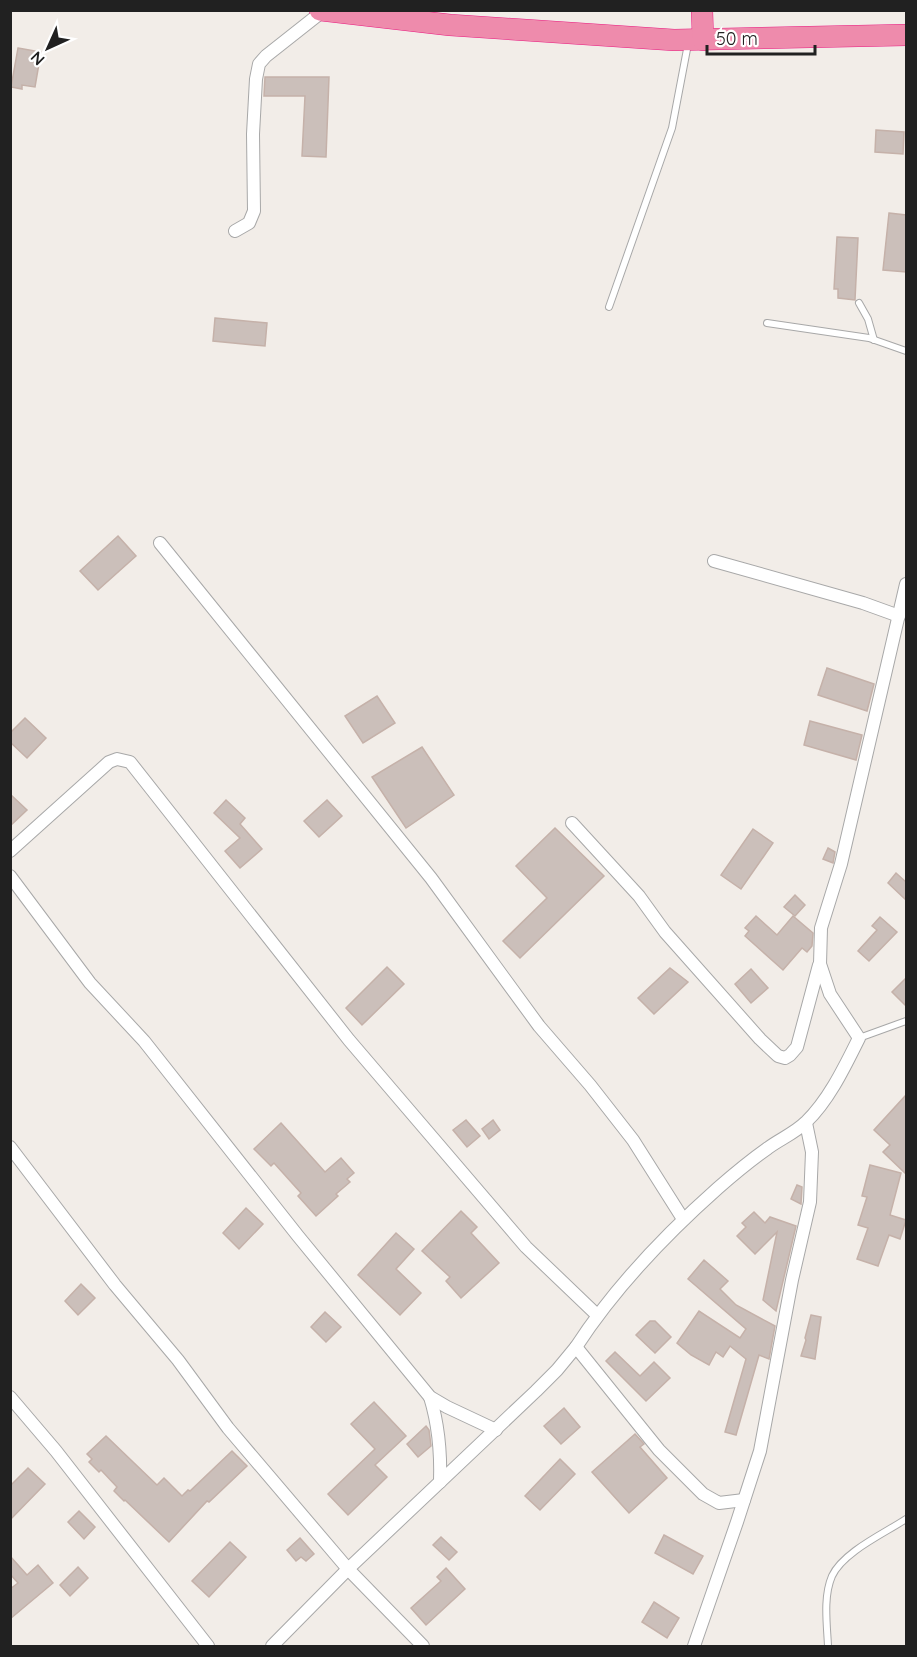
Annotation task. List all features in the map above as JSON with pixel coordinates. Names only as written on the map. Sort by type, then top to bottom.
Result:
[{"type":"highway","points":[[696,40],[702,10]]},
{"type":"highway","points":[[321,11],[451,18],[696,40],[906,35]]},
{"type":"street","points":[[236,231],[249,223],[254,211],[253,134],[259,64],[321,11]]},
{"type":"street","points":[[160,543],[437,887],[539,1026],[590,1085],[633,1140],[683,1220]]},
{"type":"street","points":[[714,561],[863,603],[899,616]]},
{"type":"street","points":[[572,823],[639,896],[665,932],[760,1040],[778,1056],[785,1058],[790,1055],[797,1047],[820,964],[821,928],[842,864],[906,584]]},
{"type":"street","points":[[10,850],[109,762],[117,759],[130,762],[349,1040],[526,1247],[597,1315]]},
{"type":"street","points":[[10,876],[90,983],[144,1041],[430,1397],[496,1430]]},
{"type":"street","points":[[272,1647],[348,1569],[557,1370],[630,1275],[683,1220],[744,1167],[806,1123],[828,1094],[859,1038],[830,994],[820,964]]},
{"type":"street","points":[[694,1647],[760,1451],[792,1280],[810,1202],[812,1152],[806,1123]]},
{"type":"street","points":[[10,1148],[115,1285],[178,1360],[228,1428],[348,1569],[423,1647]]},
{"type":"street","points":[[576,1347],[659,1450],[703,1494],[719,1503],[744,1500]]},
{"type":"street","points":[[10,1397],[78,1478],[208,1647]]},
{"type":"street","points":[[430,1397],[437,1419],[441,1448],[440,1482]]},
{"type":"lane","points":[[609,307],[672,129],[696,40]]},
{"type":"lane","points":[[859,303],[868,319],[874,340]]},
{"type":"lane","points":[[767,322],[874,340],[906,351]]},
{"type":"lane","points":[[859,1038],[906,1021]]},
{"type":"lane","points":[[828,1647],[827,1601],[832,1577],[841,1564],[860,1548],[906,1520]]},
{"type":"building","points":[[18,48],[41,52],[35,87],[22,85],[22,89],[11,87]]},
{"type":"building","points":[[265,77],[329,77],[326,157],[302,156],[305,96],[264,96]]},
{"type":"building","points":[[876,130],[904,132],[903,154],[875,152]]},
{"type":"building","points":[[889,213],[906,215],[906,272],[883,270]]},
{"type":"building","points":[[837,237],[858,238],[855,300],[838,298],[838,289],[834,289]]},
{"type":"building","points":[[215,318],[267,323],[265,346],[213,341]]},
{"type":"building","points":[[118,536],[136,556],[98,590],[80,571]]},
{"type":"building","points":[[827,668],[874,684],[867,711],[818,695]]},
{"type":"building","points":[[377,696],[395,723],[363,743],[345,716]]},
{"type":"building","points":[[25,718],[46,738],[27,758],[10,742],[10,733]]},
{"type":"building","points":[[810,721],[862,735],[856,760],[804,745]]},
{"type":"building","points":[[422,747],[454,795],[406,828],[372,777]]},
{"type":"building","points":[[10,794],[27,810],[10,826]]},
{"type":"building","points":[[226,800],[245,818],[240,824],[262,849],[240,868],[225,851],[240,838],[214,813]]},
{"type":"building","points":[[327,800],[342,816],[319,837],[304,821]]},
{"type":"building","points":[[555,828],[604,876],[520,958],[503,941],[547,898],[516,866]]},
{"type":"building","points":[[753,829],[773,843],[741,889],[721,875]]},
{"type":"building","points":[[828,848],[835,852],[833,863],[823,859]]},
{"type":"building","points":[[896,873],[906,882],[906,900],[888,883]]},
{"type":"building","points":[[795,895],[805,905],[795,916],[784,907]]},
{"type":"building","points":[[756,916],[777,935],[793,916],[813,933],[812,946],[807,952],[802,948],[783,970],[745,936],[749,931],[745,928]]},
{"type":"building","points":[[880,917],[897,932],[869,961],[858,951],[877,930],[872,926]]},
{"type":"building","points":[[387,967],[404,984],[362,1025],[346,1008]]},
{"type":"building","points":[[670,968],[688,982],[654,1014],[638,998]]},
{"type":"building","points":[[751,969],[768,988],[751,1003],[735,984]]},
{"type":"building","points":[[906,978],[906,1006],[892,992]]},
{"type":"building","points":[[906,1095],[906,1174],[883,1152],[890,1145],[874,1130]]},
{"type":"building","points":[[466,1120],[480,1136],[467,1147],[453,1130]]},
{"type":"building","points":[[493,1120],[500,1130],[489,1139],[482,1129]]},
{"type":"building","points":[[281,1123],[325,1172],[341,1158],[354,1173],[347,1179],[350,1182],[336,1194],[338,1196],[316,1216],[298,1196],[301,1193],[274,1163],[271,1166],[254,1149]]},
{"type":"building","points":[[870,1165],[901,1173],[890,1215],[906,1220],[900,1239],[889,1235],[878,1266],[857,1259],[868,1228],[858,1225],[867,1197],[862,1196]]},
{"type":"building","points":[[797,1185],[802,1187],[801,1204],[791,1199]]},
{"type":"building","points":[[246,1208],[263,1224],[239,1249],[223,1233]]},
{"type":"building","points":[[461,1211],[477,1227],[471,1233],[499,1263],[461,1298],[446,1281],[450,1277],[422,1251]]},
{"type":"building","points":[[754,1212],[765,1223],[770,1217],[796,1226],[776,1311],[763,1300],[777,1232],[755,1254],[737,1236],[746,1227],[742,1223]]},
{"type":"building","points":[[396,1233],[414,1249],[396,1269],[421,1293],[400,1315],[358,1275]]},
{"type":"building","points":[[704,1260],[728,1281],[720,1289],[736,1305],[775,1326],[769,1359],[759,1355],[736,1435],[725,1432],[746,1359],[730,1346],[723,1357],[716,1352],[709,1365],[691,1355],[677,1343],[699,1311],[740,1338],[746,1329],[688,1279]]},
{"type":"building","points":[[81,1284],[95,1298],[78,1315],[65,1301]]},
{"type":"building","points":[[325,1312],[341,1327],[326,1342],[311,1327]]},
{"type":"building","points":[[811,1315],[821,1317],[815,1359],[801,1356]]},
{"type":"building","points":[[650,1321],[655,1321],[671,1337],[655,1353],[636,1335]]},
{"type":"building","points":[[615,1352],[640,1376],[654,1362],[670,1378],[646,1401],[606,1361]]},
{"type":"building","points":[[374,1402],[406,1436],[375,1465],[387,1477],[348,1515],[328,1494],[375,1449],[351,1424]]},
{"type":"building","points":[[564,1408],[580,1427],[561,1444],[544,1426]]},
{"type":"building","points":[[426,1426],[429,1430],[431,1446],[418,1457],[407,1444]]},
{"type":"building","points":[[635,1434],[644,1444],[640,1447],[667,1478],[629,1513],[592,1472]]},
{"type":"building","points":[[106,1436],[157,1485],[164,1478],[182,1496],[232,1451],[247,1466],[209,1502],[207,1501],[169,1542],[114,1491],[117,1487],[101,1470],[99,1472],[89,1462],[92,1459],[87,1454]]},
{"type":"building","points":[[560,1459],[575,1474],[540,1510],[525,1496]]},
{"type":"building","points":[[28,1468],[45,1484],[10,1520],[10,1486]]},
{"type":"building","points":[[79,1511],[95,1527],[84,1539],[68,1522]]},
{"type":"building","points":[[664,1535],[703,1556],[693,1574],[655,1553]]},
{"type":"building","points":[[441,1537],[457,1552],[449,1560],[433,1545]]},
{"type":"building","points":[[300,1538],[314,1554],[306,1561],[301,1557],[296,1561],[287,1550]]},
{"type":"building","points":[[230,1542],[246,1557],[209,1597],[192,1581]]},
{"type":"building","points":[[10,1556],[27,1575],[38,1565],[53,1583],[10,1619],[10,1589],[18,1583],[10,1574]]},
{"type":"building","points":[[78,1567],[88,1578],[70,1596],[60,1585]]},
{"type":"building","points":[[446,1568],[465,1589],[426,1625],[411,1608],[441,1581],[437,1577]]},
{"type":"building","points":[[654,1602],[679,1618],[667,1638],[642,1622]]}]
